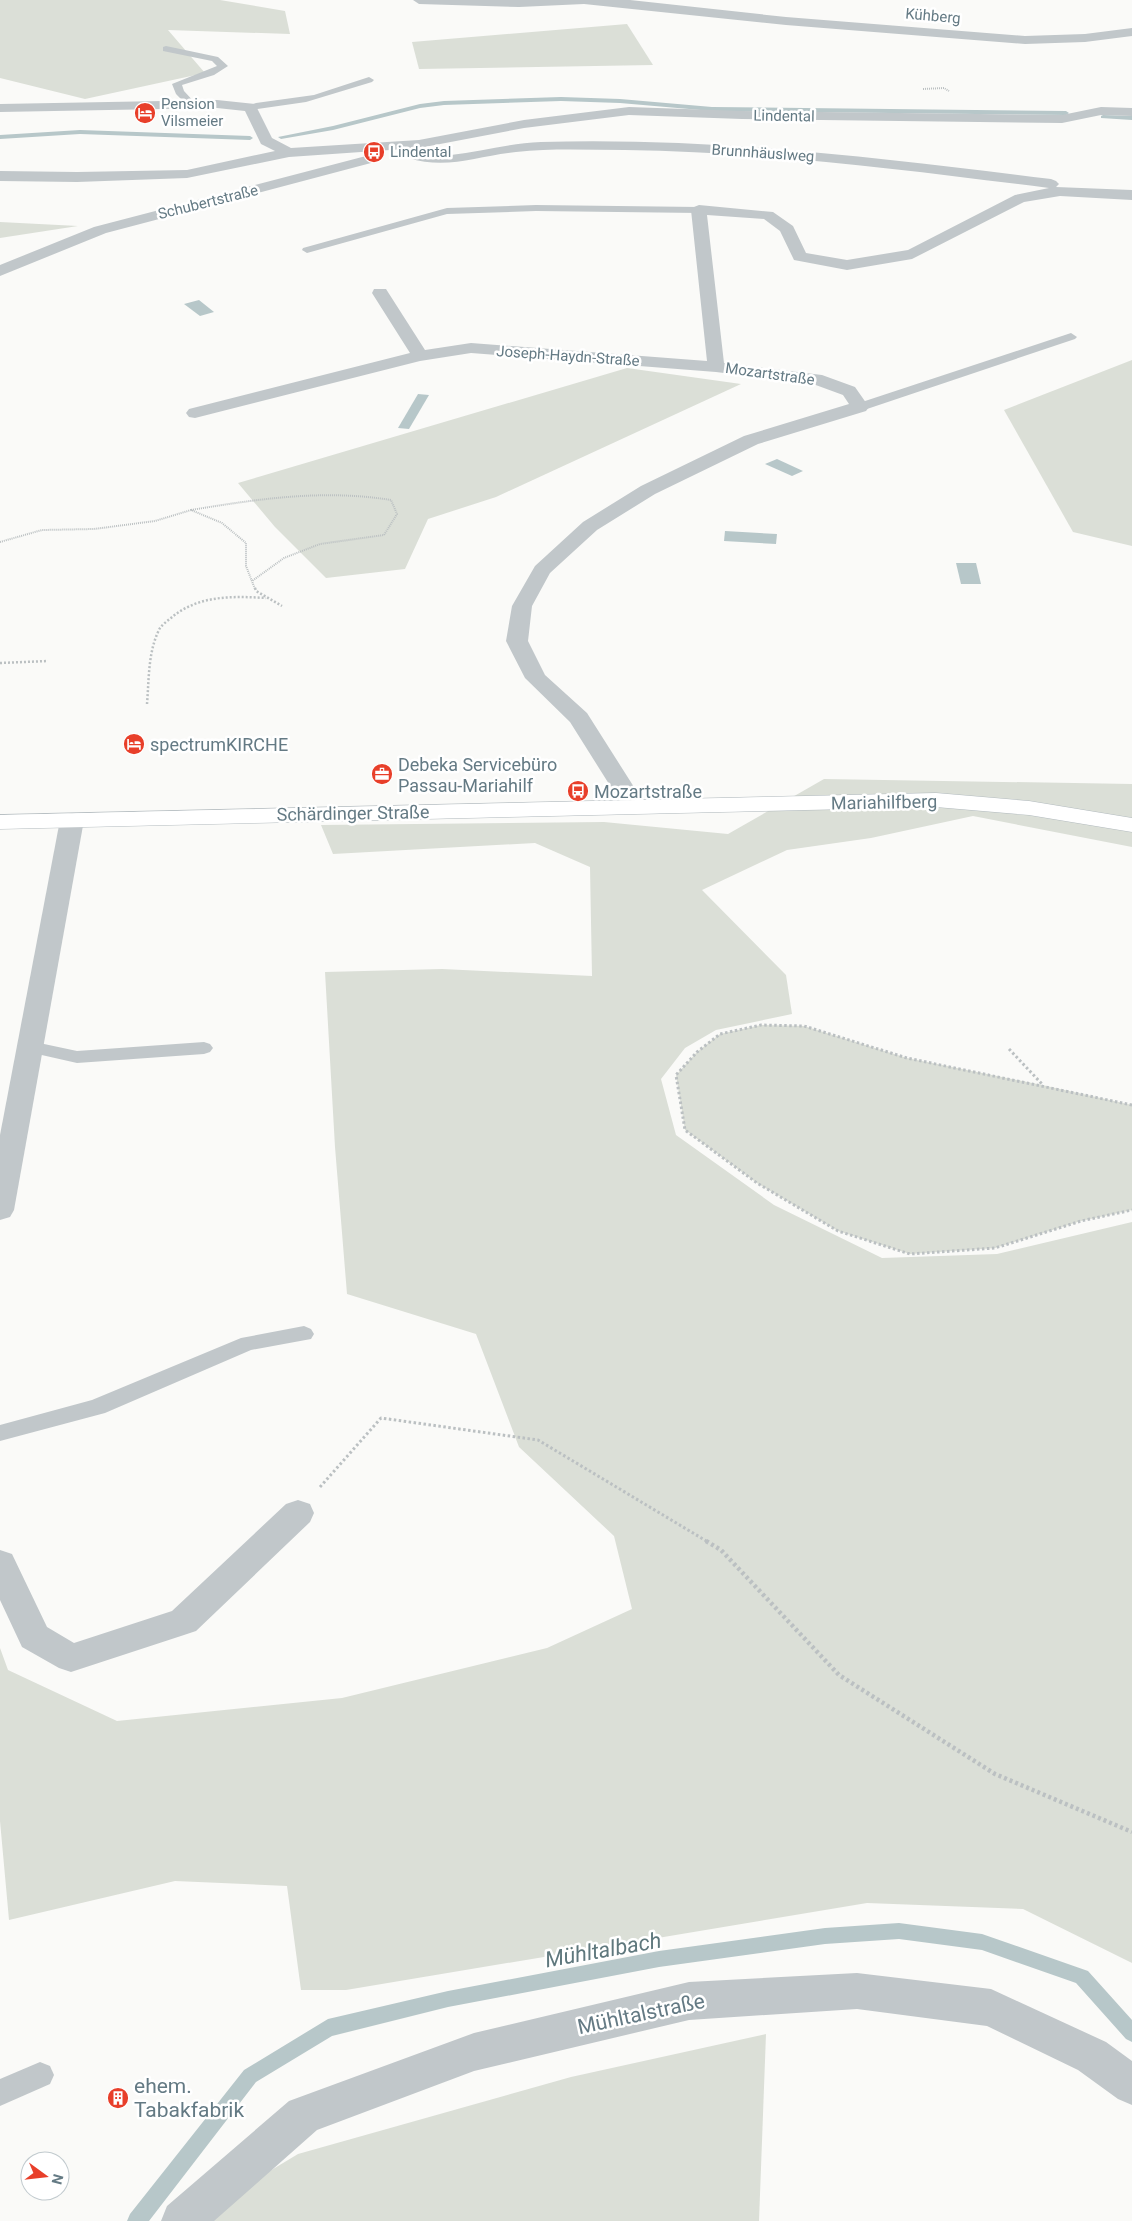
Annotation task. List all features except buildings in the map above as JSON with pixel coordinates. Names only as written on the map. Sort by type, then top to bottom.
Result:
[{"type":"main road","name":"Mariahilfberg","points":[[634,806],[936,800],[1029,808],[1132,825]]},
{"type":"main road","name":"Schärdinger Straße","points":[[0,822],[634,806]]},
{"type":"street","name":"Kühberg","points":[[419,0],[519,3],[584,0],[786,21],[1025,40],[1085,38],[1132,32]]},
{"type":"street","name":"Kühberg","points":[[642,5],[677,0]]},
{"type":"street","points":[[0,108],[191,104],[250,107],[266,142],[288,153]]},
{"type":"street","name":"Lindental","points":[[0,176],[77,177],[186,174],[288,153],[419,144],[524,124],[629,110],[742,115],[1062,119],[1101,110],[1132,112]]},
{"type":"street","name":"Schubertstraße","points":[[0,271],[100,230],[395,153],[419,144]]},
{"type":"street","name":"Brunnhäuslweg","points":[[395,153],[433,160],[514,148],[626,146],[748,149],[874,162],[1068,186],[1132,190]]},
{"type":"street","points":[[699,210],[768,215],[787,228],[800,257],[847,265],[912,254],[1020,198],[1060,191],[1132,195]]},
{"type":"street","name":"Mozartstraße","points":[[699,210],[716,366],[816,379],[849,391],[860,407]]},
{"type":"street","points":[[380,293],[420,356]]},
{"type":"street","name":"Joseph-Haydn-Straße","points":[[195,413],[420,356],[471,348],[716,366]]},
{"type":"street","points":[[634,806],[579,718],[536,678],[517,641],[522,606],[542,570],[590,526],[648,490],[751,440],[860,407]]},
{"type":"street","points":[[0,1210],[72,820]]},
{"type":"street","points":[[0,1563],[34,1637],[71,1658],[184,1621],[298,1513]]},
{"type":"street","name":"Mühltalstraße","points":[[182,2221],[303,2115],[474,2052],[689,2000],[857,1991],[990,2008],[1092,2056],[1132,2085]]},
{"type":"lane","points":[[166,49],[215,59],[223,66],[211,74],[177,84],[179,92],[191,104]]},
{"type":"lane","points":[[250,107],[266,103],[296,102],[329,94],[369,80]]},
{"type":"lane","points":[[306,250],[446,211],[536,208],[699,210]]},
{"type":"lane","points":[[860,407],[1071,337]]},
{"type":"lane","points":[[30,1047],[77,1057],[204,1048]]},
{"type":"lane","points":[[0,1433],[97,1407],[248,1343],[304,1334]]},
{"type":"lane","points":[[0,2093],[40,2075]]},
{"type":"path","points":[[0,542],[42,530],[103,528],[155,521],[191,510],[278,495],[314,493],[362,494],[392,500],[397,514],[384,535],[320,544],[284,558],[252,581]]},
{"type":"path","points":[[191,510],[222,523],[246,542],[246,566],[256,591],[282,606]]},
{"type":"path","points":[[147,704],[152,654],[158,630],[176,611],[202,600],[236,597],[269,598]]},
{"type":"path","points":[[0,663],[48,661]]},
{"type":"path","points":[[1132,1106],[1042,1085],[907,1058],[804,1026],[761,1026],[720,1034],[697,1052],[676,1075],[685,1130],[757,1183],[838,1231],[910,1254],[995,1248],[1081,1221],[1132,1210]]},
{"type":"path","points":[[1009,1049],[1042,1085]]},
{"type":"path","points":[[298,1513],[381,1418],[538,1440],[721,1550],[840,1675],[995,1774],[1132,1832]]},
{"type":"shaded area","points":[[0,0],[220,0],[285,11],[290,34],[168,30],[205,73],[85,99],[0,78]]},
{"type":"shaded area","points":[[627,24],[653,65],[419,69],[412,42]]},
{"type":"shaded area","points":[[0,222],[78,226],[0,238]]},
{"type":"shaded area","points":[[199,300],[214,312],[200,316],[184,304]]},
{"type":"shaded area","points":[[1132,360],[1132,546],[1073,532],[1004,410]]},
{"type":"shaded area","points":[[627,368],[741,384],[496,497],[428,519],[405,569],[326,578],[275,527],[238,483]]},
{"type":"shaded area","points":[[418,394],[429,395],[409,429],[398,428]]},
{"type":"shaded area","points":[[777,459],[803,471],[792,476],[765,464]]},
{"type":"shaded area","points":[[725,531],[777,534],[776,544],[724,541]]},
{"type":"shaded area","points":[[956,563],[976,563],[981,584],[961,584]]},
{"type":"shaded area","points":[[824,779],[1132,784],[1132,847],[973,816],[871,838],[787,850],[702,890],[786,975],[792,1014],[716,1030],[685,1048],[661,1079],[676,1135],[774,1205],[882,1258],[997,1254],[1132,1222],[1132,1963],[1023,1909],[867,1903],[346,1990],[301,1990],[287,1886],[175,1881],[9,1920],[0,1821],[0,1648],[8,1670],[117,1721],[342,1698],[547,1648],[632,1609],[614,1536],[519,1447],[476,1334],[347,1294],[335,1147],[325,972],[442,969],[592,976],[590,867],[535,843],[333,854],[321,825],[604,822],[728,834]]},
{"type":"shaded area","points":[[761,1025],[804,1026],[907,1058],[1132,1105],[1132,1210],[1081,1221],[995,1248],[910,1254],[838,1231],[757,1183],[685,1130],[676,1075],[697,1052],[720,1034]]},
{"type":"shaded area","points":[[766,2034],[759,2221],[187,2221],[298,2154],[571,2077]]},
{"type":"waterway","points":[[281,137],[333,128],[420,106],[444,103],[561,99],[620,101],[712,109],[1066,113]]},
{"type":"waterway","points":[[1103,117],[1132,118]]},
{"type":"waterway","points":[[0,137],[80,132],[250,138]]},
{"type":"waterway","name":"Mühltalbach","points":[[137,2221],[250,2076],[328,2028],[448,1999],[659,1959],[825,1936],[899,1931],[982,1942],[1082,1977],[1132,2033]]},
{"type":"place","name":"Pension Vilsmeier","points":[[145,113]]},
{"type":"place","name":"Lindental","points":[[374,152]]},
{"type":"place","name":"spectrumKIRCHE","points":[[134,744]]},
{"type":"place","name":"Debeka Servicebüro Passau-Mariahilf","points":[[382,774]]},
{"type":"place","name":"Mozartstraße","points":[[578,791]]},
{"type":"place","name":"ehem. Tabakfabrik","points":[[118,2098]]}]
